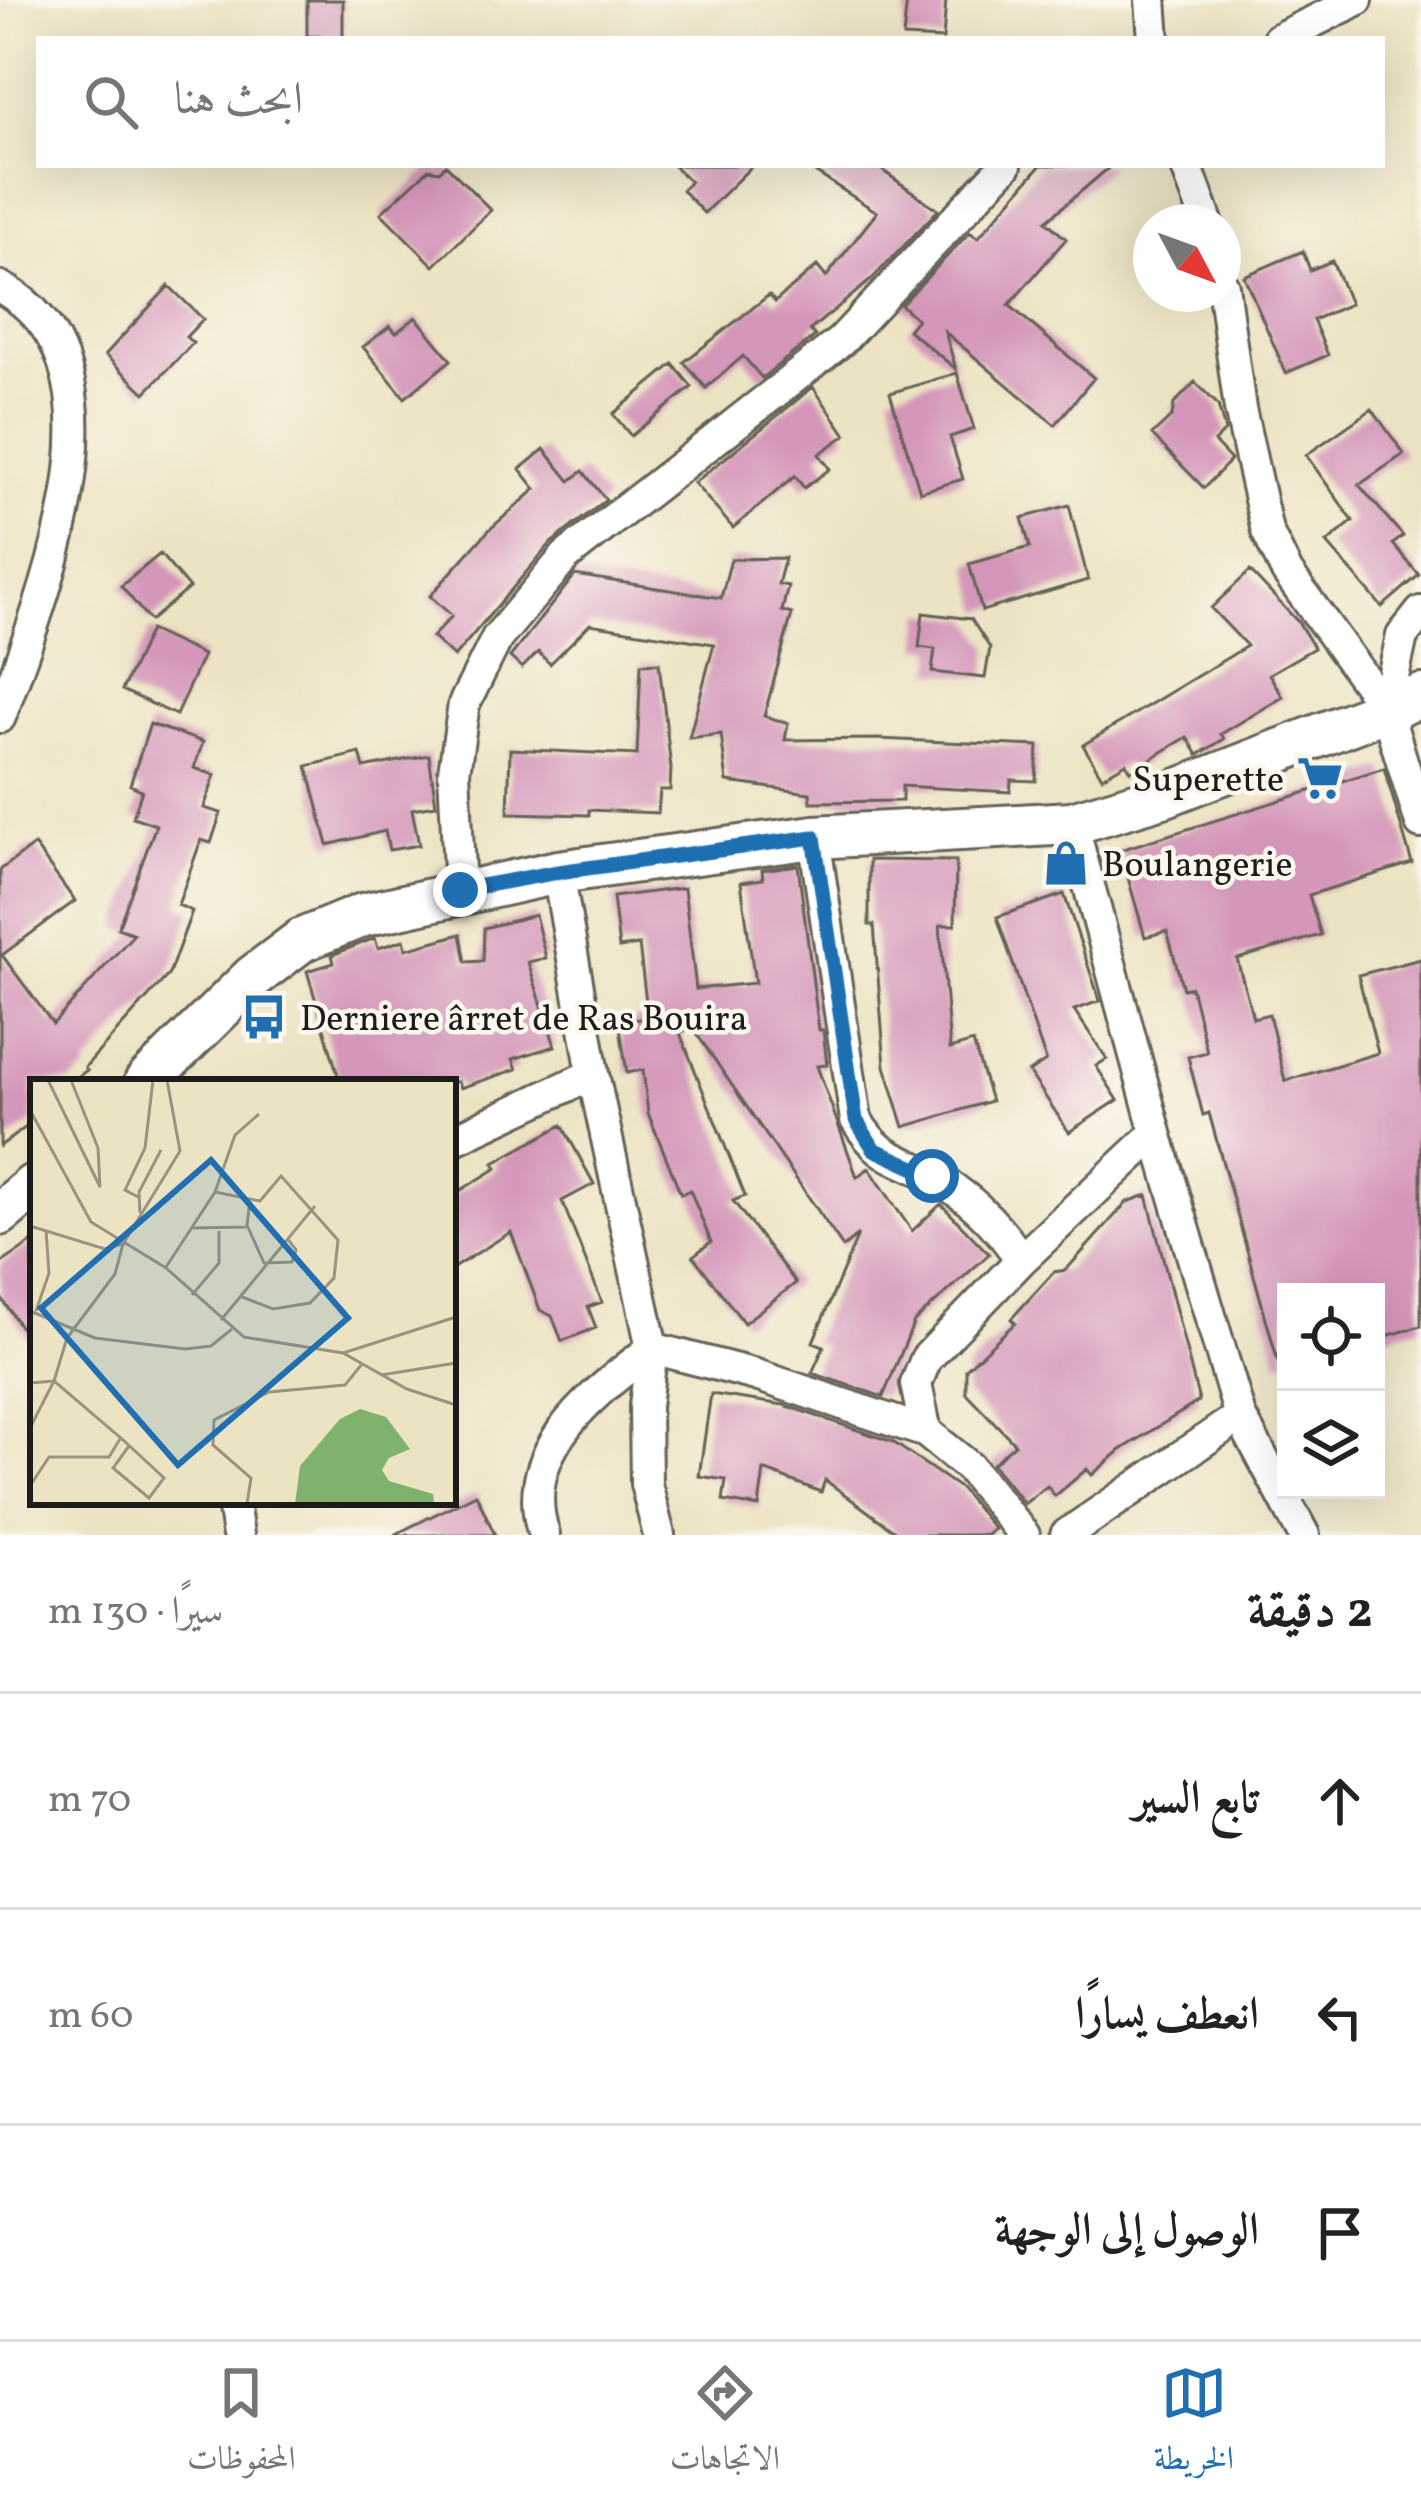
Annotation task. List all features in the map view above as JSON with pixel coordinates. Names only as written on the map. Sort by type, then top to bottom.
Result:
[{"type":"street","points":[[1150,0],[1154,36]]},
{"type":"street","points":[[1284,36],[1358,0]]},
{"type":"street","points":[[460,890],[454,772],[464,704],[497,638],[566,556],[842,341],[1003,168]]},
{"type":"street","points":[[1187,168],[1200,204]]},
{"type":"street","points":[[0,286],[25,300],[59,346],[71,391],[73,441],[61,529],[0,717]]},
{"type":"street","points":[[1227,312],[1240,409],[1267,531],[1287,572],[1403,702]]},
{"type":"street","points":[[1421,611],[1402,636],[1403,702],[1421,823]]},
{"type":"street","points":[[149,1079],[253,977],[302,940],[363,915],[558,872],[814,837],[1072,823],[1166,795],[1403,702]]},
{"type":"street","points":[[1072,823],[1156,1133],[1240,1416],[1304,1535]]},
{"type":"street","points":[[814,837],[856,1120],[874,1149],[963,1195],[999,1226],[1021,1260]]},
{"type":"street","points":[[558,872],[592,1074],[652,1348],[645,1406],[646,1484],[659,1535]]},
{"type":"street","points":[[456,1138],[592,1074]]},
{"type":"street","points":[[926,1432],[916,1384],[926,1359],[1021,1260],[1156,1133]]},
{"type":"street","points":[[0,1214],[30,1189]]},
{"type":"street","points":[[652,1348],[756,1375],[926,1432],[969,1467],[1024,1535]]},
{"type":"street","points":[[544,1535],[537,1497],[545,1460],[564,1424],[586,1400],[652,1348]]},
{"type":"street","points":[[1066,1535],[1240,1416]]},
{"type":"street","points":[[233,1505],[238,1535]]},
{"type":"building","points":[[307,0],[343,0],[343,36],[307,36]]},
{"type":"building","points":[[907,0],[946,0],[943,36],[903,36]]},
{"type":"building","points":[[449,168],[491,210],[434,266],[381,213],[429,169]]},
{"type":"building","points":[[676,168],[750,168],[704,213],[682,190],[690,182]]},
{"type":"building","points":[[809,168],[879,168],[938,210],[871,280],[810,330],[815,336],[762,378],[743,356],[706,388],[684,362],[769,295],[775,302],[817,266],[826,277],[877,212]]},
{"type":"building","points":[[1038,168],[1108,168],[1046,221],[1066,239],[1009,305],[1094,378],[1055,425],[945,332],[956,369],[908,330],[917,319],[901,305],[970,232],[978,238]]},
{"type":"building","points":[[1303,251],[1310,270],[1332,261],[1350,304],[1313,320],[1328,355],[1286,373],[1244,276]]},
{"type":"building","points":[[169,286],[203,319],[186,337],[193,343],[145,393],[105,355]]},
{"type":"building","points":[[416,317],[451,360],[405,398],[363,347],[390,326],[396,333]]},
{"type":"building","points":[[673,364],[692,387],[631,436],[613,414]]},
{"type":"building","points":[[957,373],[974,429],[950,437],[963,479],[920,492],[890,393]]},
{"type":"building","points":[[1195,382],[1218,405],[1225,431],[1214,442],[1231,460],[1204,488],[1152,435]]},
{"type":"building","points":[[813,387],[846,435],[819,454],[830,469],[804,488],[795,476],[733,528],[694,483]]},
{"type":"building","points":[[1372,409],[1404,454],[1359,485],[1403,536],[1393,544],[1419,575],[1382,607],[1327,543],[1353,521],[1306,455]]},
{"type":"building","points":[[544,449],[570,481],[583,471],[606,500],[551,543],[454,657],[432,637],[452,616],[430,596],[489,530],[536,489],[520,469]]},
{"type":"building","points":[[1069,505],[1088,580],[982,611],[969,564],[1030,547],[1022,518]]},
{"type":"building","points":[[160,554],[189,588],[150,621],[121,586]]},
{"type":"building","points":[[785,558],[778,584],[788,586],[782,611],[792,614],[764,716],[788,723],[785,740],[1038,746],[1036,781],[1011,780],[1010,792],[902,786],[902,801],[811,802],[810,793],[727,782],[721,734],[689,738],[714,644],[590,624],[550,664],[538,652],[522,668],[510,657],[575,575],[721,598],[731,559]]},
{"type":"building","points":[[1250,571],[1299,623],[1314,648],[1269,674],[1283,697],[1221,734],[1224,739],[1198,755],[1187,737],[1131,771],[1126,763],[1102,777],[1083,745],[1247,646],[1211,608]]},
{"type":"building","points":[[923,613],[971,619],[990,648],[985,678],[932,672],[935,649],[919,647]]},
{"type":"building","points":[[150,630],[203,655],[176,715],[122,690]]},
{"type":"building","points":[[659,663],[671,768],[670,790],[660,790],[658,813],[508,813],[510,749],[637,755],[641,664]]},
{"type":"building","points":[[150,724],[203,742],[194,768],[215,775],[204,808],[221,813],[211,843],[201,840],[178,905],[192,911],[169,974],[87,1070],[75,1079],[30,1079],[30,1124],[0,1146],[0,870],[34,845],[75,901],[2,955],[53,1024],[134,934],[118,928],[156,825],[133,817],[142,790],[130,785]]},
{"type":"building","points":[[360,753],[364,768],[429,755],[436,805],[412,809],[419,845],[389,850],[385,831],[328,845],[307,766]]},
{"type":"building","points":[[1384,768],[1412,863],[1309,895],[1321,935],[1237,959],[1253,1018],[1269,1014],[1285,1081],[1378,1053],[1358,975],[1421,959],[1421,1326],[1385,1336],[1385,1283],[1277,1283],[1277,1358],[1209,1113],[1203,1115],[1188,1057],[1207,1052],[1191,987],[1183,989],[1167,931],[1145,937],[1120,850]]},
{"type":"building","points":[[869,860],[956,861],[955,925],[940,925],[950,1049],[973,1042],[991,1101],[904,1127],[885,1066],[874,925],[869,925]]},
{"type":"building","points":[[798,865],[827,1065],[817,1066],[857,1177],[869,1168],[912,1231],[941,1204],[989,1254],[914,1322],[883,1397],[812,1373],[824,1346],[813,1342],[858,1235],[843,1247],[692,1027],[680,1033],[745,1196],[733,1201],[796,1283],[744,1323],[693,1256],[711,1242],[690,1190],[681,1194],[648,1113],[643,1070],[627,1073],[619,1022],[648,1018],[639,945],[619,948],[613,897],[684,888],[696,989],[755,983],[741,882],[763,879],[762,870]]},
{"type":"building","points":[[1064,894],[1100,1001],[1074,1010],[1107,1059],[1096,1066],[1118,1100],[1069,1132],[1029,1072],[1046,1061],[997,917]]},
{"type":"building","points":[[535,915],[546,958],[528,962],[555,1046],[513,1059],[517,1069],[460,1088],[456,1079],[339,1079],[307,971],[334,963],[332,955],[375,938],[378,948],[404,940],[406,949],[461,934],[466,962],[483,961],[484,928]]},
{"type":"building","points":[[562,1125],[594,1184],[562,1201],[602,1302],[588,1307],[596,1328],[562,1341],[552,1316],[540,1310],[511,1232],[456,1266],[456,1193],[497,1168],[494,1163]]},
{"type":"building","points":[[1147,1195],[1199,1401],[1121,1450],[1092,1475],[1087,1469],[1055,1496],[1047,1486],[1024,1504],[992,1464],[1015,1444],[966,1393],[966,1369],[1015,1323],[1011,1319],[1054,1272],[1066,1270],[1127,1202]]},
{"type":"building","points":[[30,1244],[30,1341],[0,1296],[0,1264]]},
{"type":"building","points":[[711,1394],[784,1405],[893,1442],[961,1489],[994,1529],[987,1535],[900,1535],[825,1480],[821,1492],[764,1470],[759,1507],[723,1501],[726,1480],[699,1476]]},
{"type":"building","points":[[476,1494],[495,1535],[394,1535],[456,1505]]},
{"type":"place","name":"Superette","points":[[1320,778]]},
{"type":"place","name":"Boulangerie","points":[[1066,863]]},
{"type":"place","name":"Derniere ârret de Ras Bouira","points":[[264,1017]]},
{"type":"route","points":[[460,890],[814,837],[856,1120],[874,1149],[932,1176]]}]
